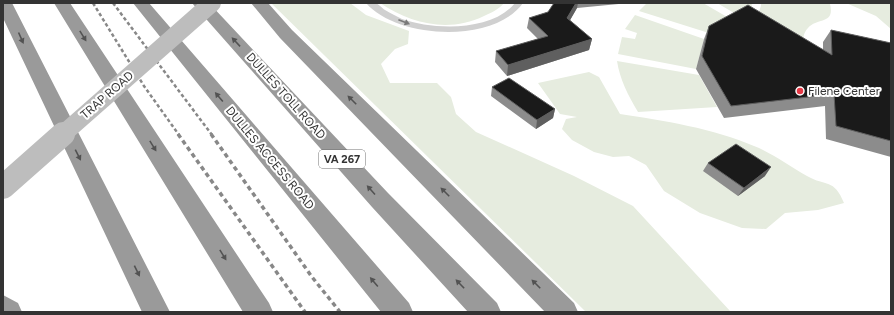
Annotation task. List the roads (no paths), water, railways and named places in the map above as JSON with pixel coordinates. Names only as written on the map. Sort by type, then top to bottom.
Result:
[{"type":"highway","points":[[4,3],[156,312]]},
{"type":"highway","points":[[62,3],[259,312]]},
{"type":"highway","name":"DULLES ACCESS ROAD","points":[[141,3],[399,312]]},
{"type":"highway","name":"DULLES TOLL ROAD","points":[[200,3],[380,200],[488,312]]},
{"type":"highway","points":[[259,3],[286,34],[564,312]]},
{"type":"highway","points":[[3,308],[8,312]]},
{"type":"main road","name":"TRAP ROAD","points":[[3,188],[212,3]]},
{"type":"lane","points":[[370,3],[390,16],[405,23],[420,27],[446,30],[462,30],[498,20],[509,13],[519,3]]},
{"type":"railway","points":[[93,3],[144,86],[179,135]]},
{"type":"railway","points":[[113,3],[212,135]]},
{"type":"railway","points":[[178,134],[305,312]]},
{"type":"railway","points":[[211,134],[312,277],[340,312]]},
{"type":"place","name":"Filene Center","points":[[800,91]]}]
